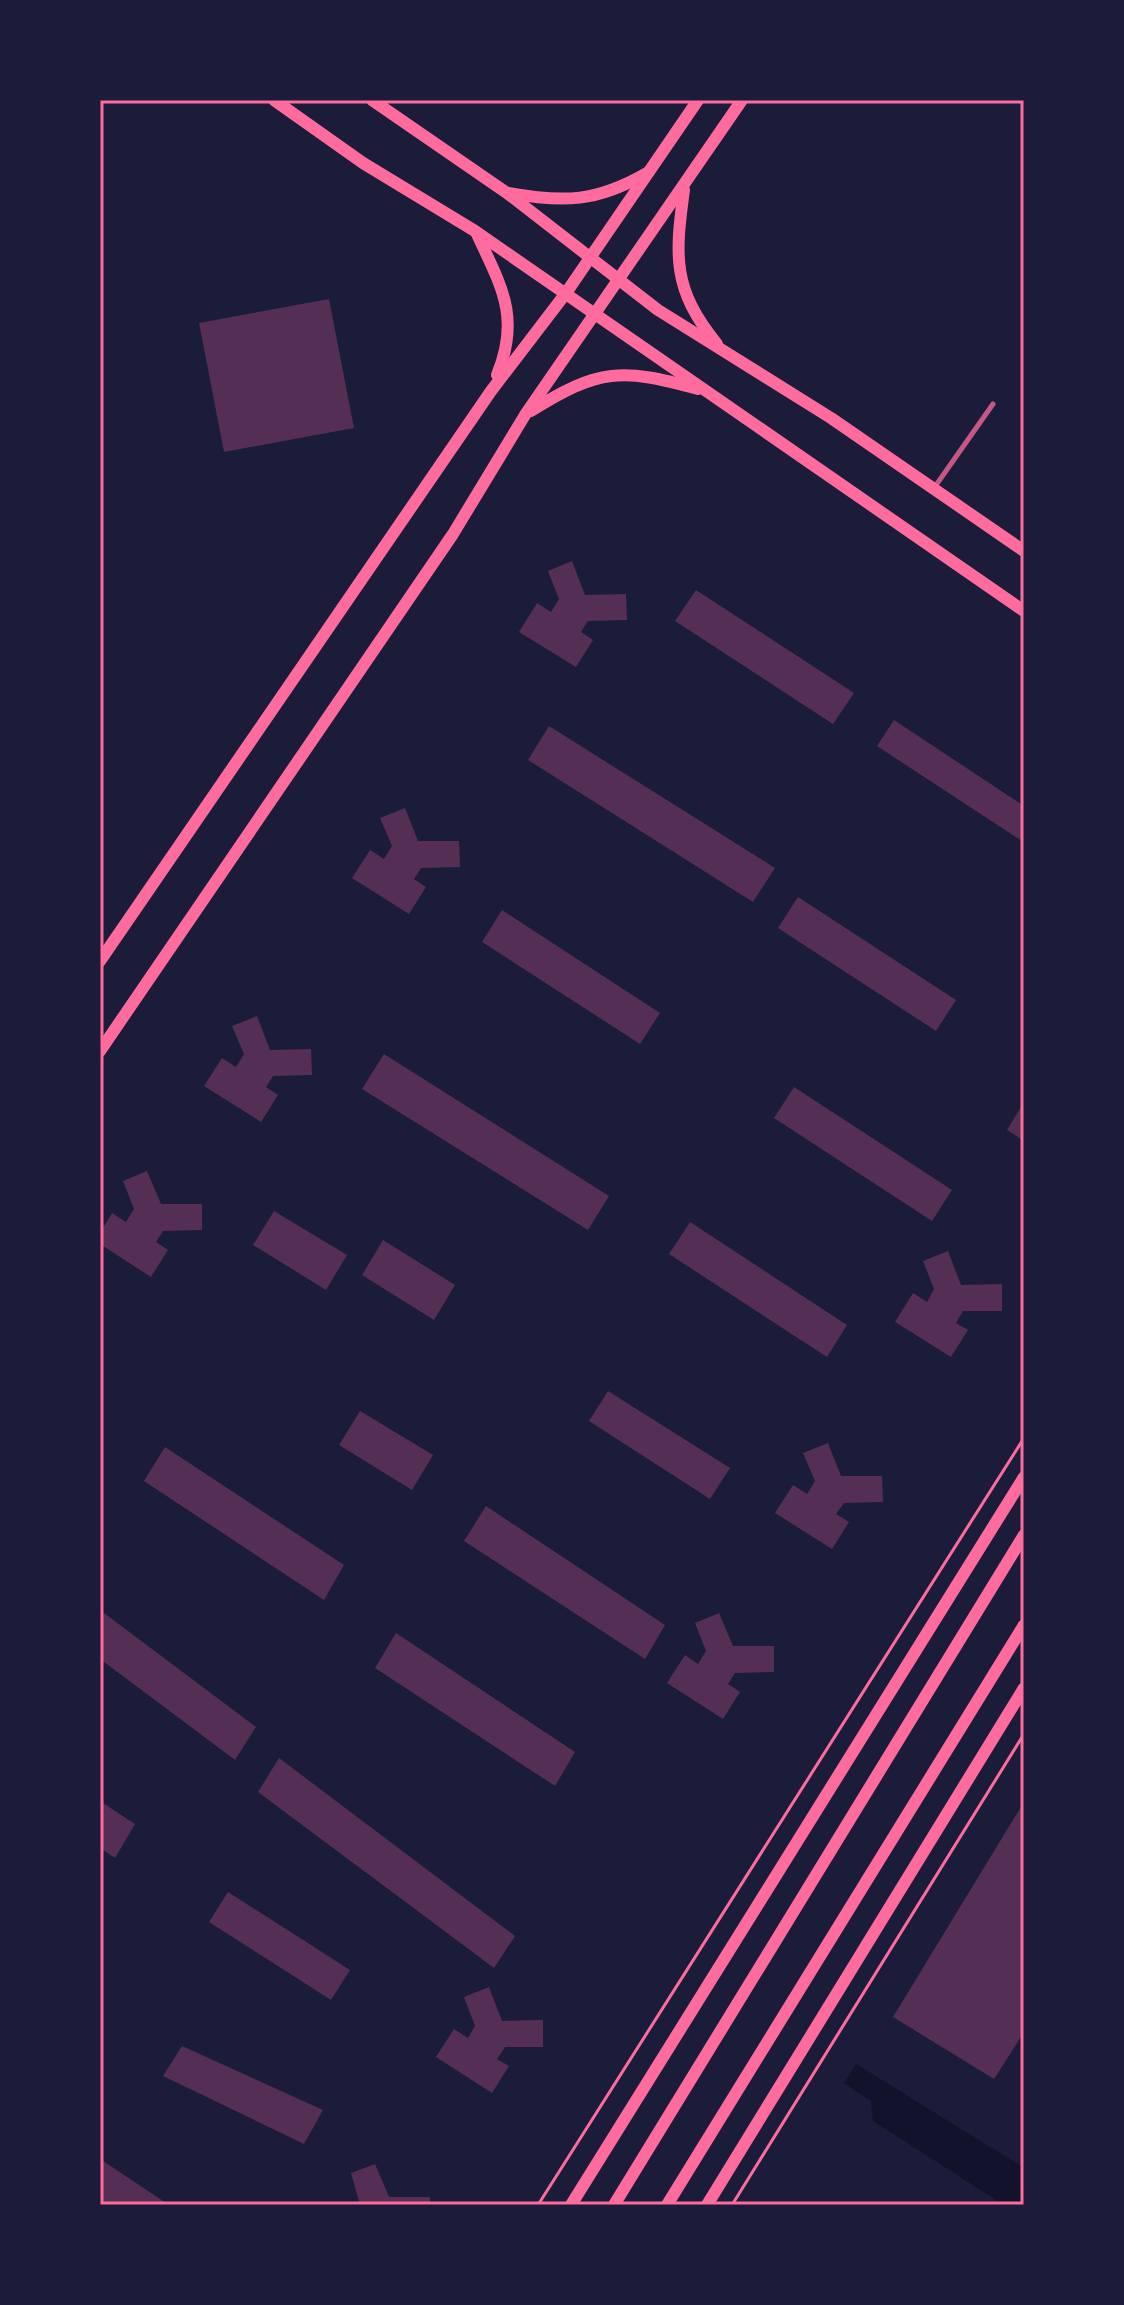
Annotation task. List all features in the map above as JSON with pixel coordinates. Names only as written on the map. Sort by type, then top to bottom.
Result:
[{"type":"main road","points":[[274,100],[363,163],[475,231],[566,293],[1024,611]]},
{"type":"main road","points":[[372,100],[507,193],[619,283],[724,353],[831,418],[1024,551]]},
{"type":"main road","points":[[100,961],[491,391],[566,293],[698,100]]},
{"type":"main road","points":[[100,1051],[453,534],[525,415],[619,283],[742,100]]},
{"type":"main road","points":[[507,193],[547,200],[590,198],[621,188],[653,169]]},
{"type":"main road","points":[[685,184],[676,256],[686,293],[701,325],[724,353]]},
{"type":"main road","points":[[475,231],[508,303],[510,331],[491,391]]},
{"type":"main road","points":[[525,415],[570,388],[615,373],[649,375],[708,392]]},
{"type":"main road","points":[[571,2205],[1024,1477]]},
{"type":"main road","points":[[614,2205],[1024,1535]]},
{"type":"main road","points":[[667,2205],[1024,1625]]},
{"type":"main road","points":[[707,2205],[1024,1688]]},
{"type":"lane","points":[[934,489],[993,404]]},
{"type":"path","points":[[538,2205],[1024,1438]]},
{"type":"path","points":[[732,2205],[1024,1734]]},
{"type":"shaded area","points":[[856,2064],[1024,2168],[1024,2205],[1004,2205],[873,2121],[871,2101],[844,2083]]},
{"type":"building","points":[[329,299],[354,428],[224,452],[199,323]]},
{"type":"building","points":[[572,561],[585,595],[626,594],[627,620],[588,621],[581,632],[593,640],[576,667],[519,632],[537,603],[551,612],[559,599],[548,571]]},
{"type":"building","points":[[696,590],[854,693],[833,724],[675,621]]},
{"type":"building","points":[[894,720],[1024,806],[1022,841],[877,746]]},
{"type":"building","points":[[549,726],[775,868],[753,902],[528,760]]},
{"type":"building","points":[[405,808],[418,841],[459,841],[460,867],[421,868],[414,879],[426,887],[409,914],[352,878],[370,850],[384,859],[392,846],[380,818]]},
{"type":"building","points":[[798,897],[956,1000],[936,1031],[778,928]]},
{"type":"building","points":[[502,910],[660,1013],[640,1044],[482,942]]},
{"type":"building","points":[[257,1016],[270,1050],[311,1049],[312,1075],[273,1076],[266,1087],[278,1095],[261,1122],[204,1086],[222,1058],[236,1067],[244,1054],[232,1026]]},
{"type":"building","points":[[384,1054],[609,1196],[588,1230],[362,1089]]},
{"type":"building","points":[[794,1087],[952,1190],[932,1221],[774,1118]]},
{"type":"building","points":[[1024,1102],[1024,1141],[1007,1130]]},
{"type":"building","points":[[147,1171],[161,1204],[202,1204],[202,1230],[163,1231],[156,1242],[168,1250],[151,1277],[100,1244],[100,1233],[112,1213],[126,1222],[134,1209],[123,1181]]},
{"type":"building","points":[[274,1211],[347,1255],[326,1290],[253,1245]]},
{"type":"building","points":[[690,1222],[847,1325],[827,1357],[669,1254]]},
{"type":"building","points":[[383,1240],[455,1285],[434,1320],[362,1275]]},
{"type":"building","points":[[948,1251],[961,1285],[1002,1284],[1002,1311],[963,1311],[956,1323],[968,1330],[951,1357],[895,1322],[913,1293],[927,1302],[934,1289],[923,1261]]},
{"type":"building","points":[[608,1391],[730,1468],[710,1499],[589,1421]]},
{"type":"building","points":[[360,1411],[433,1455],[412,1490],[339,1445]]},
{"type":"building","points":[[828,1443],[841,1476],[882,1476],[883,1502],[844,1503],[836,1514],[849,1522],[832,1549],[775,1513],[793,1485],[807,1494],[815,1481],[803,1453]]},
{"type":"building","points":[[165,1447],[344,1565],[324,1600],[144,1481]]},
{"type":"building","points":[[486,1506],[665,1625],[645,1659],[464,1541]]},
{"type":"building","points":[[100,1610],[256,1727],[235,1760],[100,1659]]},
{"type":"building","points":[[719,1613],[733,1646],[774,1646],[774,1672],[735,1673],[728,1684],[740,1692],[723,1719],[667,1683],[685,1655],[698,1664],[706,1651],[695,1623]]},
{"type":"building","points":[[396,1633],[575,1752],[555,1786],[375,1668]]},
{"type":"building","points":[[279,1758],[515,1936],[494,1968],[258,1792]]},
{"type":"building","points":[[100,1801],[135,1824],[115,1858],[100,1848]]},
{"type":"building","points":[[1024,1802],[1024,2032],[994,2079],[893,2017]]},
{"type":"building","points":[[228,1892],[350,1970],[331,2000],[209,1922]]},
{"type":"building","points":[[489,1987],[502,2021],[543,2020],[543,2047],[505,2047],[497,2059],[509,2066],[492,2093],[436,2057],[454,2029],[468,2038],[475,2026],[464,1997]]},
{"type":"building","points":[[182,2046],[323,2110],[304,2144],[163,2076]]},
{"type":"building","points":[[100,2159],[169,2205],[100,2205]]},
{"type":"building","points":[[375,2164],[389,2197],[430,2197],[430,2205],[360,2205],[351,2173]]}]
